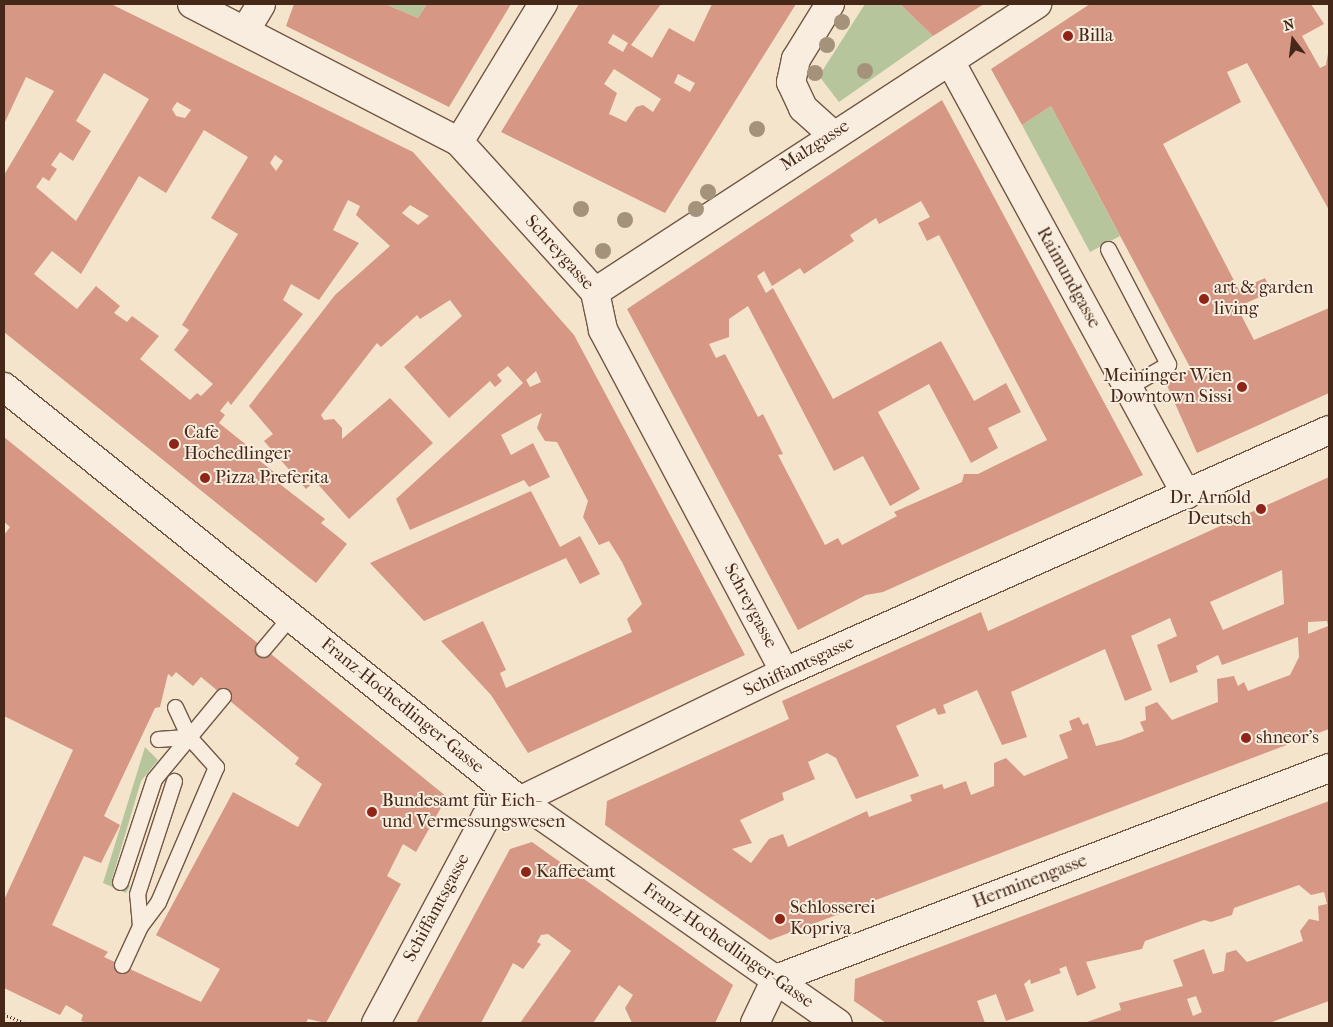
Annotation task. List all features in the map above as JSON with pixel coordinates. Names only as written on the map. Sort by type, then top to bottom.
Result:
[{"type":"street","name":"Schreygasse","points":[[192,4],[459,142],[595,292],[603,330],[785,672]]},
{"type":"street","points":[[245,31],[261,4]]},
{"type":"street","points":[[459,142],[543,4]]},
{"type":"street","points":[[830,4],[796,59],[791,82],[803,108],[832,134]]},
{"type":"street","name":"Malzgasse","points":[[595,292],[832,134],[950,61],[1037,4]]},
{"type":"street","name":"Raimundgasse","points":[[950,61],[1187,495]]},
{"type":"street","name":"Franz-Hochedlinger-Gasse","points":[[4,387],[519,800],[838,1023]]},
{"type":"street","name":"Schiffamtsgasse","points":[[376,1023],[486,817],[785,672],[1187,495],[1329,430]]},
{"type":"street","name":"Herminengasse","points":[[776,979],[1329,768]]},
{"type":"street","points":[[755,1023],[776,979]]},
{"type":"lane","points":[[1108,249],[1168,364],[1128,387]]},
{"type":"lane","points":[[263,650],[290,616]]},
{"type":"lane","points":[[120,882],[154,779],[223,696]]},
{"type":"lane","points":[[122,965],[140,926],[158,902],[216,767],[189,737],[175,707]]},
{"type":"lane","points":[[158,740],[189,737]]},
{"type":"lane","points":[[140,926],[138,894],[174,782]]},
{"type":"path","points":[[4,1014],[24,1023]]},
{"type":"green space","points":[[385,4],[427,4],[418,18]]},
{"type":"green space","points":[[865,4],[900,4],[933,36],[839,102],[819,76]]},
{"type":"green space","points":[[1051,106],[1120,236],[1090,252],[1022,125]]},
{"type":"green space","points":[[145,747],[158,760],[141,781],[112,879],[130,886],[126,893],[103,883]]},
{"type":"building","points":[[4,4],[111,4],[413,152],[574,335],[745,655],[528,753],[491,695],[441,641],[483,621],[506,670],[500,673],[506,688],[632,632],[627,619],[642,604],[622,562],[609,541],[599,545],[583,517],[588,501],[557,442],[545,441],[537,428],[542,413],[501,435],[511,455],[533,443],[550,477],[529,487],[524,480],[410,530],[396,499],[523,383],[508,366],[497,375],[502,381],[495,387],[490,381],[449,418],[404,367],[462,316],[450,300],[420,319],[417,315],[381,347],[377,343],[321,415],[324,420],[334,419],[342,428],[342,439],[390,398],[433,443],[349,519],[315,481],[306,489],[264,441],[273,434],[249,406],[335,295],[390,246],[356,215],[360,206],[348,200],[333,230],[359,243],[319,300],[291,284],[283,300],[303,314],[231,405],[228,401],[220,411],[225,415],[219,423],[254,451],[251,454],[284,480],[281,485],[325,519],[321,523],[347,544],[316,583],[4,332],[4,175],[54,91],[26,77],[4,124]],"holes":[[[104,73],[149,99],[76,221],[36,187],[43,177],[49,181],[57,169],[51,165],[60,152],[73,161],[91,131],[76,121]],[[177,102],[191,110],[185,118],[176,116],[172,109]],[[204,130],[248,157],[211,218],[238,234],[182,325],[189,330],[174,350],[213,384],[201,396],[197,393],[190,400],[140,359],[159,336],[132,316],[127,322],[114,313],[120,306],[96,286],[77,309],[34,274],[52,251],[81,274],[139,176],[166,193]],[[275,155],[283,161],[276,171],[270,163]],[[410,205],[429,216],[418,225],[402,213]],[[536,371],[541,382],[530,387],[526,380]]]},
{"type":"building","points":[[294,4],[385,4],[418,18],[427,4],[511,4],[449,107],[286,26]]},
{"type":"building","points":[[579,4],[661,4],[631,45],[652,58],[669,28],[694,42],[712,4],[796,4],[665,213],[501,132]],"holes":[[[613,34],[628,43],[623,52],[608,43]],[[614,69],[661,99],[653,112],[643,105],[636,107],[626,122],[609,114],[617,93],[604,84]],[[678,74],[695,83],[690,92],[674,83]]]},
{"type":"building","points":[[900,4],[984,4],[933,36]]},
{"type":"building","points":[[1090,4],[1311,4],[1324,24],[1302,36],[1320,68],[1326,65],[1329,48],[1329,210],[1247,63],[1227,72],[1241,102],[1163,144],[1239,290],[1265,278],[1271,292],[1237,307],[1254,340],[1329,308],[1329,393],[1197,453],[1165,381],[1191,369],[1051,106],[1022,125],[991,69]]},
{"type":"building","points":[[942,100],[1143,475],[883,592],[866,595],[798,630],[627,309]],"holes":[[[921,201],[930,217],[918,223],[927,241],[939,235],[1047,440],[978,474],[964,474],[962,482],[894,512],[897,516],[842,545],[838,538],[825,545],[778,455],[783,454],[763,414],[758,417],[725,354],[716,358],[709,344],[729,337],[729,319],[748,306],[834,471],[863,456],[890,506],[920,489],[878,412],[929,384],[971,463],[998,448],[988,428],[1021,412],[1006,383],[974,401],[941,341],[833,399],[773,288],[766,293],[757,276],[764,271],[772,286],[800,268],[804,274],[854,241],[850,235],[876,218],[879,224]]]},
{"type":"building","points":[[4,437],[447,797],[416,852],[403,844],[387,876],[401,884],[326,1023],[308,1019],[306,1023],[87,1023],[81,1021],[83,1015],[66,1005],[60,1015],[4,988],[4,900],[73,750],[4,716],[4,535],[10,527],[4,522]],"holes":[[[176,672],[193,686],[201,677],[299,758],[295,764],[322,784],[298,827],[233,792],[156,935],[220,969],[201,1002],[104,957],[108,952],[52,925],[84,856],[101,863],[120,825],[104,816],[155,708],[160,707],[168,674],[172,677]]]},
{"type":"building","points":[[1329,477],[1329,729],[770,940],[605,825],[607,801],[789,719],[782,701],[981,612],[988,631]],"holes":[[[1282,570],[1284,604],[1223,630],[1210,602]],[[1170,618],[1177,636],[1157,645],[1170,683],[1198,672],[1196,666],[1218,655],[1222,665],[1298,637],[1299,657],[1290,675],[1248,691],[1244,682],[1238,686],[1234,676],[1217,679],[1218,702],[1172,720],[1157,702],[1145,707],[1146,720],[1140,722],[1144,731],[1121,740],[1096,746],[1088,723],[1083,725],[1079,717],[1069,721],[1072,730],[1059,735],[1068,758],[1024,776],[1006,758],[994,763],[994,786],[971,795],[966,781],[944,789],[942,784],[910,795],[912,801],[869,817],[867,811],[788,847],[783,834],[769,839],[751,863],[732,849],[752,843],[740,820],[784,800],[782,793],[815,779],[808,762],[827,753],[836,758],[856,799],[919,776],[896,726],[935,708],[938,715],[946,713],[943,705],[977,690],[1002,745],[1027,737],[1011,692],[1105,649],[1125,701],[1152,690],[1131,636]],[[1327,621],[1328,626],[1308,634],[1308,622]]]},
{"type":"building","points":[[531,491],[560,547],[580,536],[600,574],[580,584],[566,558],[424,621],[370,563]]},
{"type":"building","points":[[1329,801],[1329,1001],[1269,1023],[1084,1023],[1121,1010],[1119,1003],[1183,986],[1173,960],[1204,949],[1213,974],[1224,971],[1226,953],[1236,950],[1247,962],[1303,941],[1300,931],[1309,919],[1319,921],[1318,906],[1327,904],[1324,892],[1311,895],[1299,885],[1234,908],[1232,915],[1211,922],[1204,920],[1145,941],[1142,949],[1086,962],[1096,988],[1077,996],[1066,966],[1059,969],[1061,973],[1031,984],[1030,979],[1024,984],[1034,1011],[1006,1021],[996,994],[977,1001],[985,1023],[886,1023],[854,1001],[855,979]],"holes":[[[1196,996],[1202,1012],[1193,1016],[1187,999]]]},
{"type":"building","points":[[532,842],[733,985],[715,1023],[632,1023],[625,1008],[633,995],[619,985],[593,1023],[520,1023],[571,951],[548,934],[541,935],[537,942],[541,944],[523,969],[513,963],[481,1023],[416,1023],[510,849]]},
{"type":"place","name":"Billa","points":[[1068,36]]},
{"type":"place","name":"art & garden living","points":[[1204,299]]},
{"type":"place","name":"Meininger Wien Downtown Sissi","points":[[1242,387]]},
{"type":"place","name":"Cafe Hochedlinger","points":[[174,444]]},
{"type":"place","name":"Pizza Preferita","points":[[205,478]]},
{"type":"place","name":"Dr. Arnold Deutsch","points":[[1261,509]]},
{"type":"place","name":"shneor's","points":[[1246,738]]},
{"type":"place","name":"Bundesamt für Eich- und Vermessungswesen","points":[[372,812]]},
{"type":"place","name":"Kaffeeamt","points":[[526,872]]},
{"type":"place","name":"Schlosserei Kopriva","points":[[780,919]]}]
